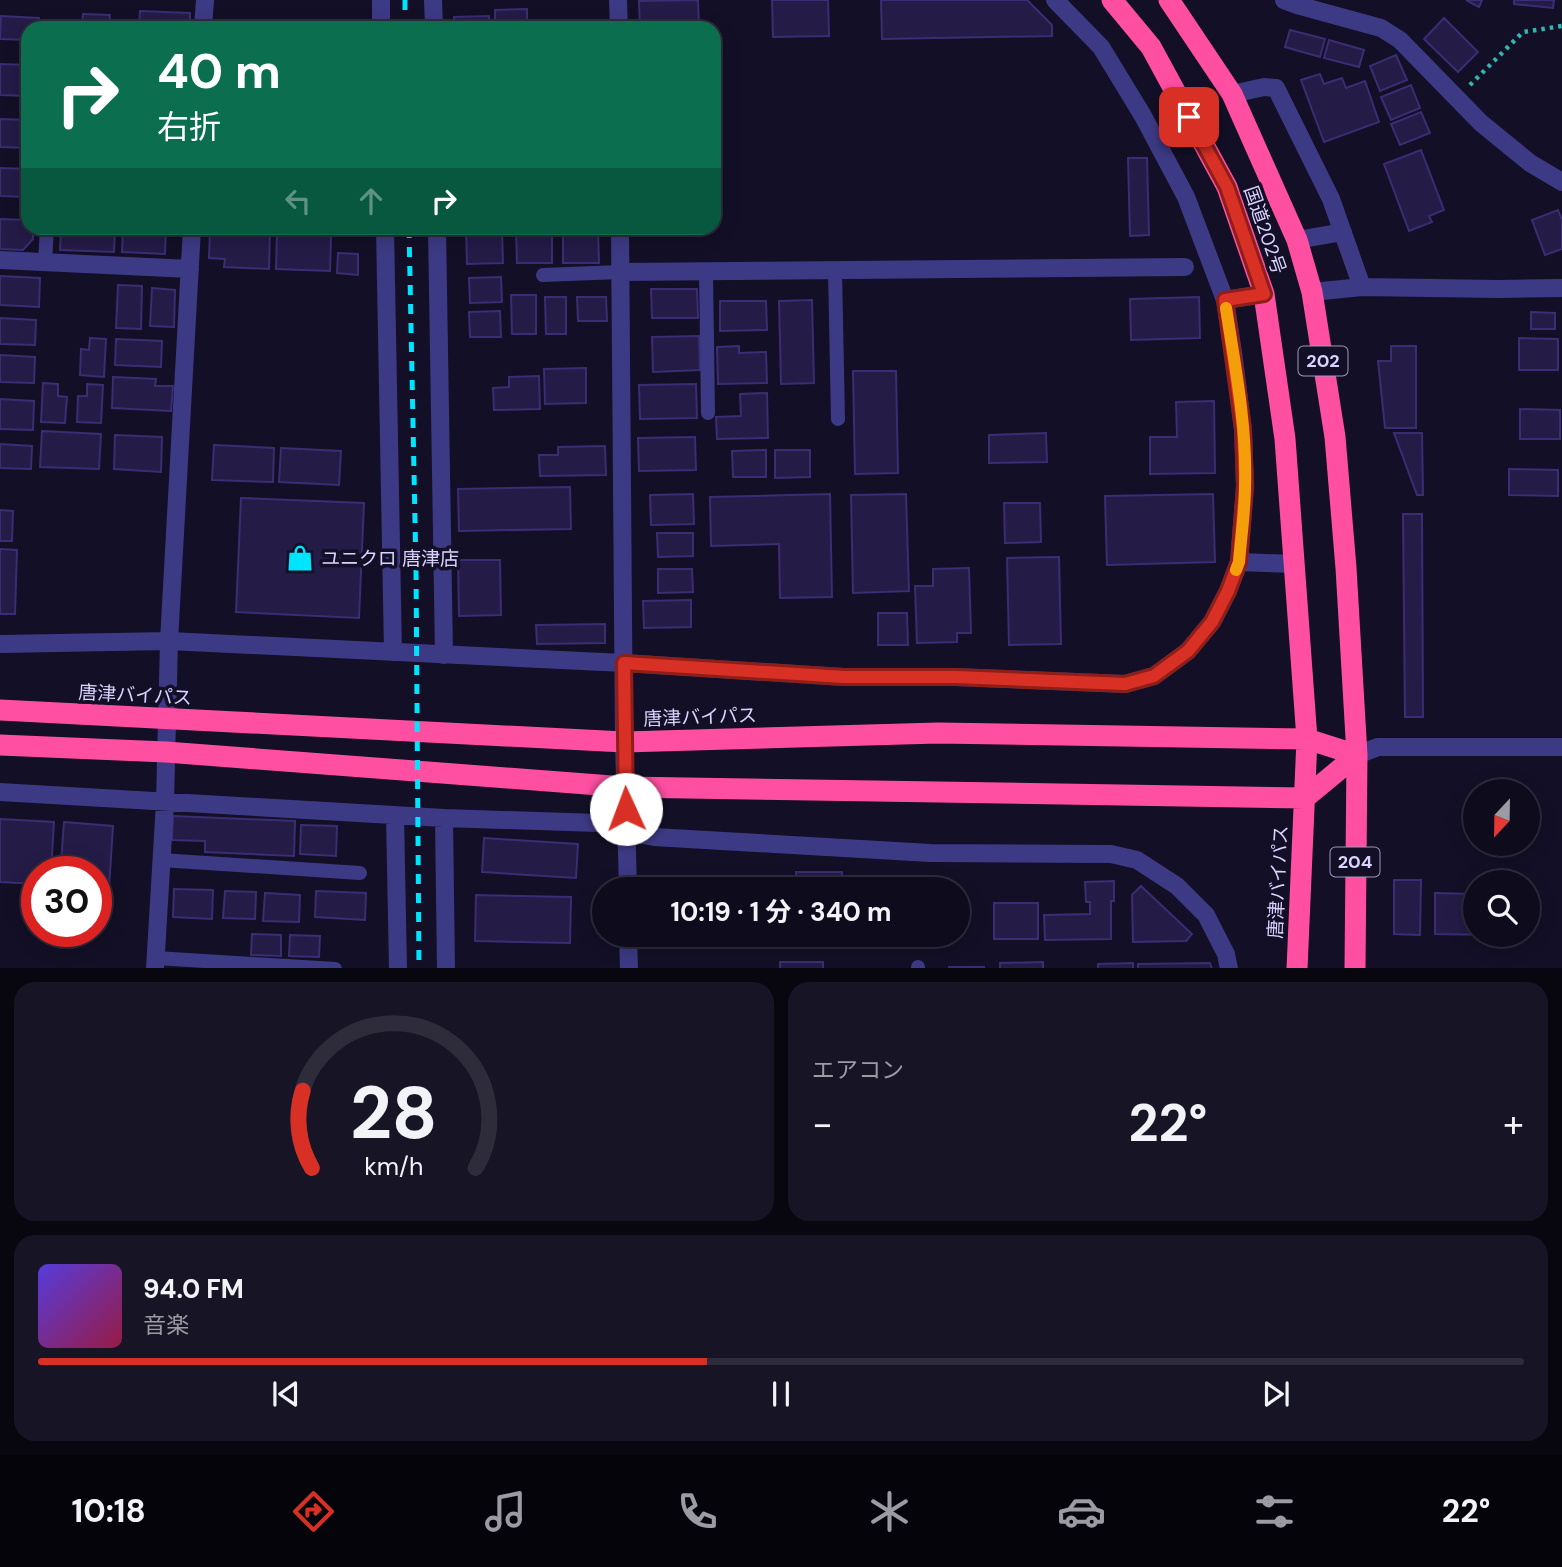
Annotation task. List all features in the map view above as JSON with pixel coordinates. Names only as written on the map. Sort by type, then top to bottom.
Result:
[{"type":"highway","name":"国道202号","points":[[1112,0],[1151,47],[1227,187],[1264,294],[1285,439],[1307,739],[1305,799]]},
{"type":"highway","name":"国道202号","points":[[1169,0],[1232,94],[1297,240],[1311,292],[1335,437],[1357,755]]},
{"type":"highway","name":"唐津バイパス","points":[[0,710],[624,742],[938,733],[1307,739],[1357,755]]},
{"type":"highway","name":"唐津バイパス","points":[[0,745],[166,752],[625,786],[1305,799],[1297,968]]},
{"type":"highway","points":[[1305,799],[1357,755]]},
{"type":"highway","name":"204","points":[[1355,968],[1357,755]]},
{"type":"street","points":[[204,21],[205,0]]},
{"type":"street","points":[[381,0],[381,21]]},
{"type":"street","points":[[433,0],[433,21]]},
{"type":"street","points":[[618,0],[619,21]]},
{"type":"street","points":[[0,644],[169,641],[624,663],[844,677],[955,677],[1125,684],[1154,676],[1188,651],[1212,622],[1239,562],[1245,486],[1243,429],[1225,300],[1186,197],[1143,116],[1101,47],[1055,0]]},
{"type":"street","points":[[1284,0],[1381,28],[1400,40],[1480,123],[1530,163],[1562,183]]},
{"type":"street","points":[[1232,94],[1264,87],[1276,88],[1331,199],[1362,287]]},
{"type":"street","points":[[1297,240],[1343,232]]},
{"type":"street","points":[[156,963],[165,802],[169,641],[192,235]]},
{"type":"street","points":[[385,235],[393,652]]},
{"type":"street","points":[[437,235],[444,655]]},
{"type":"street","points":[[620,235],[628,877]]},
{"type":"street","points":[[0,260],[190,269]]},
{"type":"street","points":[[620,272],[1185,267]]},
{"type":"street","points":[[1311,292],[1362,287],[1562,288]]},
{"type":"street","points":[[1225,300],[1264,294]]},
{"type":"street","points":[[1239,562],[1294,564]]},
{"type":"street","points":[[1357,755],[1378,747],[1562,747]]},
{"type":"street","points":[[0,792],[444,818],[598,823],[626,832],[653,836],[930,853],[1111,854],[1137,860],[1177,886],[1206,915],[1226,954],[1230,968]]},
{"type":"street","points":[[395,815],[398,968]]},
{"type":"street","points":[[444,818],[446,968]]},
{"type":"street","points":[[628,947],[629,968]]},
{"type":"lane","points":[[45,262],[47,235]]},
{"type":"lane","points":[[835,270],[838,419]]},
{"type":"lane","points":[[542,275],[620,272]]},
{"type":"lane","points":[[706,272],[708,413]]},
{"type":"lane","points":[[161,860],[360,873]]},
{"type":"lane","points":[[156,963],[335,968]]},
{"type":"path","points":[[1457,99],[1523,32],[1562,26]]},
{"type":"building","points":[[698,0],[699,21],[640,21],[639,1]]},
{"type":"building","points":[[772,0],[828,0],[829,36],[773,37]]},
{"type":"building","points":[[881,0],[1027,0],[1052,25],[1052,36],[882,39]]},
{"type":"building","points":[[1466,0],[1482,0],[1479,7]]},
{"type":"building","points":[[1514,0],[1554,0],[1553,8],[1514,4]]},
{"type":"building","points":[[527,9],[527,21],[495,21],[495,10]]},
{"type":"building","points":[[140,11],[190,13],[190,21],[139,21]]},
{"type":"building","points":[[83,14],[110,15],[110,21],[82,21]]},
{"type":"building","points":[[1,16],[39,18],[39,21],[21,21],[21,40],[0,39]]},
{"type":"building","points":[[489,16],[489,21],[454,21],[454,17]]},
{"type":"building","points":[[1444,18],[1478,52],[1458,72],[1424,39]]},
{"type":"building","points":[[1290,30],[1325,39],[1320,57],[1285,47]]},
{"type":"building","points":[[1329,40],[1364,50],[1359,67],[1324,58]]},
{"type":"building","points":[[1396,55],[1407,80],[1380,91],[1370,66]]},
{"type":"building","points":[[0,64],[21,65],[21,96],[0,95]]},
{"type":"building","points":[[1320,74],[1324,84],[1342,78],[1346,88],[1365,81],[1379,122],[1324,142],[1301,80]]},
{"type":"building","points":[[1411,85],[1420,108],[1391,120],[1381,97]]},
{"type":"building","points":[[1421,112],[1430,133],[1400,145],[1391,124]]},
{"type":"building","points":[[0,119],[21,120],[21,148],[0,147]]},
{"type":"building","points":[[1421,150],[1444,210],[1429,216],[1432,222],[1409,231],[1384,164]]},
{"type":"building","points":[[1128,158],[1147,158],[1149,235],[1130,236]]},
{"type":"building","points":[[0,168],[21,169],[21,197],[0,196]]},
{"type":"building","points":[[1558,210],[1562,220],[1562,249],[1545,255],[1532,220]]},
{"type":"building","points":[[0,219],[21,220],[21,235],[33,235],[33,239],[23,250],[0,249]]},
{"type":"building","points":[[61,235],[115,235],[114,252],[60,250]]},
{"type":"building","points":[[123,235],[166,235],[165,254],[122,252]]},
{"type":"building","points":[[210,235],[270,235],[269,269],[224,267],[225,259],[209,258]]},
{"type":"building","points":[[277,235],[331,236],[330,271],[276,269]]},
{"type":"building","points":[[466,235],[502,235],[503,263],[467,264]]},
{"type":"building","points":[[516,235],[552,235],[552,263],[517,263]]},
{"type":"building","points":[[563,235],[598,235],[599,263],[563,263]]},
{"type":"building","points":[[338,253],[358,254],[358,275],[337,273]]},
{"type":"building","points":[[0,276],[40,278],[39,307],[0,305]]},
{"type":"building","points":[[501,277],[502,302],[470,303],[469,278]]},
{"type":"building","points":[[118,285],[142,286],[141,329],[116,328]]},
{"type":"building","points":[[152,288],[175,290],[174,327],[150,326]]},
{"type":"building","points":[[651,289],[697,289],[698,318],[652,318]]},
{"type":"building","points":[[511,295],[536,295],[536,334],[512,334]]},
{"type":"building","points":[[545,297],[566,297],[566,334],[546,334]]},
{"type":"building","points":[[577,297],[606,297],[607,321],[578,321]]},
{"type":"building","points":[[1199,297],[1200,338],[1131,340],[1130,299]]},
{"type":"building","points":[[812,300],[814,383],[781,384],[779,301]]},
{"type":"building","points":[[720,301],[766,301],[767,330],[720,331]]},
{"type":"building","points":[[500,311],[501,337],[470,337],[469,312]]},
{"type":"building","points":[[1531,312],[1555,313],[1555,329],[1531,329]]},
{"type":"building","points":[[0,318],[36,320],[35,345],[0,344]]},
{"type":"building","points":[[699,336],[700,370],[653,372],[652,337]]},
{"type":"building","points":[[90,338],[106,339],[104,377],[80,375],[81,349],[89,350]]},
{"type":"building","points":[[1519,338],[1558,339],[1558,370],[1519,370]]},
{"type":"building","points":[[116,339],[162,341],[161,367],[115,365]]},
{"type":"building","points":[[739,346],[739,353],[766,352],[767,383],[718,384],[717,347]]},
{"type":"building","points":[[1391,346],[1416,346],[1416,428],[1385,428],[1378,361],[1391,361]]},
{"type":"building","points":[[0,355],[35,357],[34,383],[0,382]]},
{"type":"building","points":[[586,368],[586,403],[545,404],[544,369]]},
{"type":"building","points":[[853,371],[896,371],[898,473],[855,474]]},
{"type":"building","points":[[539,376],[540,409],[494,410],[493,388],[509,387],[509,377]]},
{"type":"building","points":[[113,377],[156,379],[155,386],[173,386],[171,411],[112,408]]},
{"type":"building","points":[[43,383],[58,384],[58,396],[67,397],[65,423],[41,422]]},
{"type":"building","points":[[87,384],[103,385],[101,423],[77,422],[78,396],[87,396]]},
{"type":"building","points":[[696,384],[697,418],[640,419],[639,385]]},
{"type":"building","points":[[767,393],[768,438],[717,439],[716,417],[741,416],[740,394]]},
{"type":"building","points":[[0,399],[34,401],[33,430],[0,429]]},
{"type":"building","points":[[1214,401],[1215,473],[1150,474],[1150,437],[1177,437],[1176,402]]},
{"type":"building","points":[[1520,409],[1560,410],[1560,439],[1520,439]]},
{"type":"building","points":[[42,431],[101,434],[99,469],[40,467]]},
{"type":"building","points":[[1046,433],[1047,462],[989,463],[989,435]]},
{"type":"building","points":[[1394,433],[1422,433],[1423,495],[1417,495]]},
{"type":"building","points":[[115,435],[162,437],[161,472],[114,469]]},
{"type":"building","points":[[695,437],[696,470],[639,471],[638,438]]},
{"type":"building","points":[[0,444],[32,446],[31,469],[0,468]]},
{"type":"building","points":[[214,445],[274,448],[273,482],[212,480]]},
{"type":"building","points":[[605,446],[606,475],[540,476],[539,455],[558,455],[558,447]]},
{"type":"building","points":[[281,448],[341,451],[339,485],[279,482]]},
{"type":"building","points":[[766,450],[766,477],[733,477],[732,451]]},
{"type":"building","points":[[775,450],[810,450],[810,477],[775,478]]},
{"type":"building","points":[[1509,469],[1558,470],[1558,496],[1509,495]]},
{"type":"building","points":[[570,487],[571,529],[459,531],[458,489]]},
{"type":"building","points":[[693,494],[694,524],[651,525],[650,495]]},
{"type":"building","points":[[830,494],[832,597],[780,598],[779,544],[711,546],[710,497]]},
{"type":"building","points":[[906,494],[909,591],[853,593],[851,495]]},
{"type":"building","points":[[1213,494],[1215,562],[1107,565],[1105,496]]},
{"type":"building","name":"ユニクロ 唐津店","points":[[241,498],[364,503],[359,618],[236,612]]},
{"type":"building","points":[[1004,503],[1040,503],[1041,542],[1005,543]]},
{"type":"building","points":[[0,510],[13,511],[12,541],[0,541]]},
{"type":"building","points":[[1403,514],[1422,514],[1423,717],[1405,717]]},
{"type":"building","points":[[657,533],[693,533],[693,556],[658,557]]},
{"type":"building","points":[[0,549],[17,550],[15,614],[0,614]]},
{"type":"building","points":[[1059,557],[1061,644],[1009,645],[1007,558]]},
{"type":"building","points":[[458,560],[500,560],[501,615],[459,616]]},
{"type":"building","points":[[969,568],[971,633],[957,633],[957,642],[917,643],[915,586],[933,586],[933,569]]},
{"type":"building","points":[[658,569],[692,569],[693,592],[658,593]]},
{"type":"building","points":[[691,600],[691,627],[644,628],[643,601]]},
{"type":"building","points":[[878,613],[907,613],[908,645],[878,645]]},
{"type":"building","points":[[605,624],[605,643],[537,644],[536,625]]},
{"type":"building","points":[[173,816],[295,821],[294,856],[205,852],[205,841],[172,840]]},
{"type":"building","points":[[0,819],[54,822],[52,856],[21,856],[21,883],[0,882]]},
{"type":"building","points":[[64,822],[113,826],[111,856],[62,856]]},
{"type":"building","points":[[301,825],[337,826],[336,856],[300,854]]},
{"type":"building","points":[[484,838],[578,844],[576,878],[482,872]]},
{"type":"building","points":[[796,872],[842,872],[842,877],[796,877]]},
{"type":"building","points":[[1394,880],[1421,880],[1420,935],[1394,934]]},
{"type":"building","points":[[1114,881],[1111,939],[1045,940],[1044,915],[1090,914],[1085,882]]},
{"type":"building","points":[[1141,886],[1192,934],[1186,941],[1133,942],[1132,895]]},
{"type":"building","points":[[174,889],[213,890],[212,919],[173,917]]},
{"type":"building","points":[[225,891],[256,892],[255,919],[223,918]]},
{"type":"building","points":[[316,891],[366,893],[365,920],[315,917]]},
{"type":"building","points":[[265,893],[300,895],[299,922],[263,921]]},
{"type":"building","points":[[1435,893],[1463,894],[1463,934],[1435,934]]},
{"type":"building","points":[[476,895],[571,897],[570,943],[475,941]]},
{"type":"building","points":[[994,903],[1038,903],[1038,939],[994,939]]},
{"type":"building","points":[[252,934],[281,935],[281,956],[251,955]]},
{"type":"building","points":[[290,935],[320,936],[319,957],[289,956]]},
{"type":"building","points":[[780,962],[823,962],[823,968],[780,968]]},
{"type":"building","points":[[1043,962],[1043,968],[1000,968],[1000,963]]},
{"type":"building","points":[[1133,963],[1133,968],[1098,968],[1098,964]]},
{"type":"building","points":[[1210,963],[1212,968],[1138,968],[1138,964]]},
{"type":"building","points":[[949,967],[984,967],[984,968]]},
{"type":"railway","points":[[405,0],[405,21]]},
{"type":"railway","points":[[409,235],[416,570],[419,968]]},
{"type":"slow traffic","points":[[1226,308],[1243,429],[1245,467],[1239,562],[1236,570]]},
{"type":"place","name":"ユニクロ 唐津店","points":[[300,558]]},
{"type":"route","points":[[626,809],[624,663],[844,677],[955,677],[1125,684],[1154,676],[1188,651],[1212,622],[1239,562],[1245,486],[1243,429],[1225,300],[1264,294],[1227,187],[1189,117]]}]
